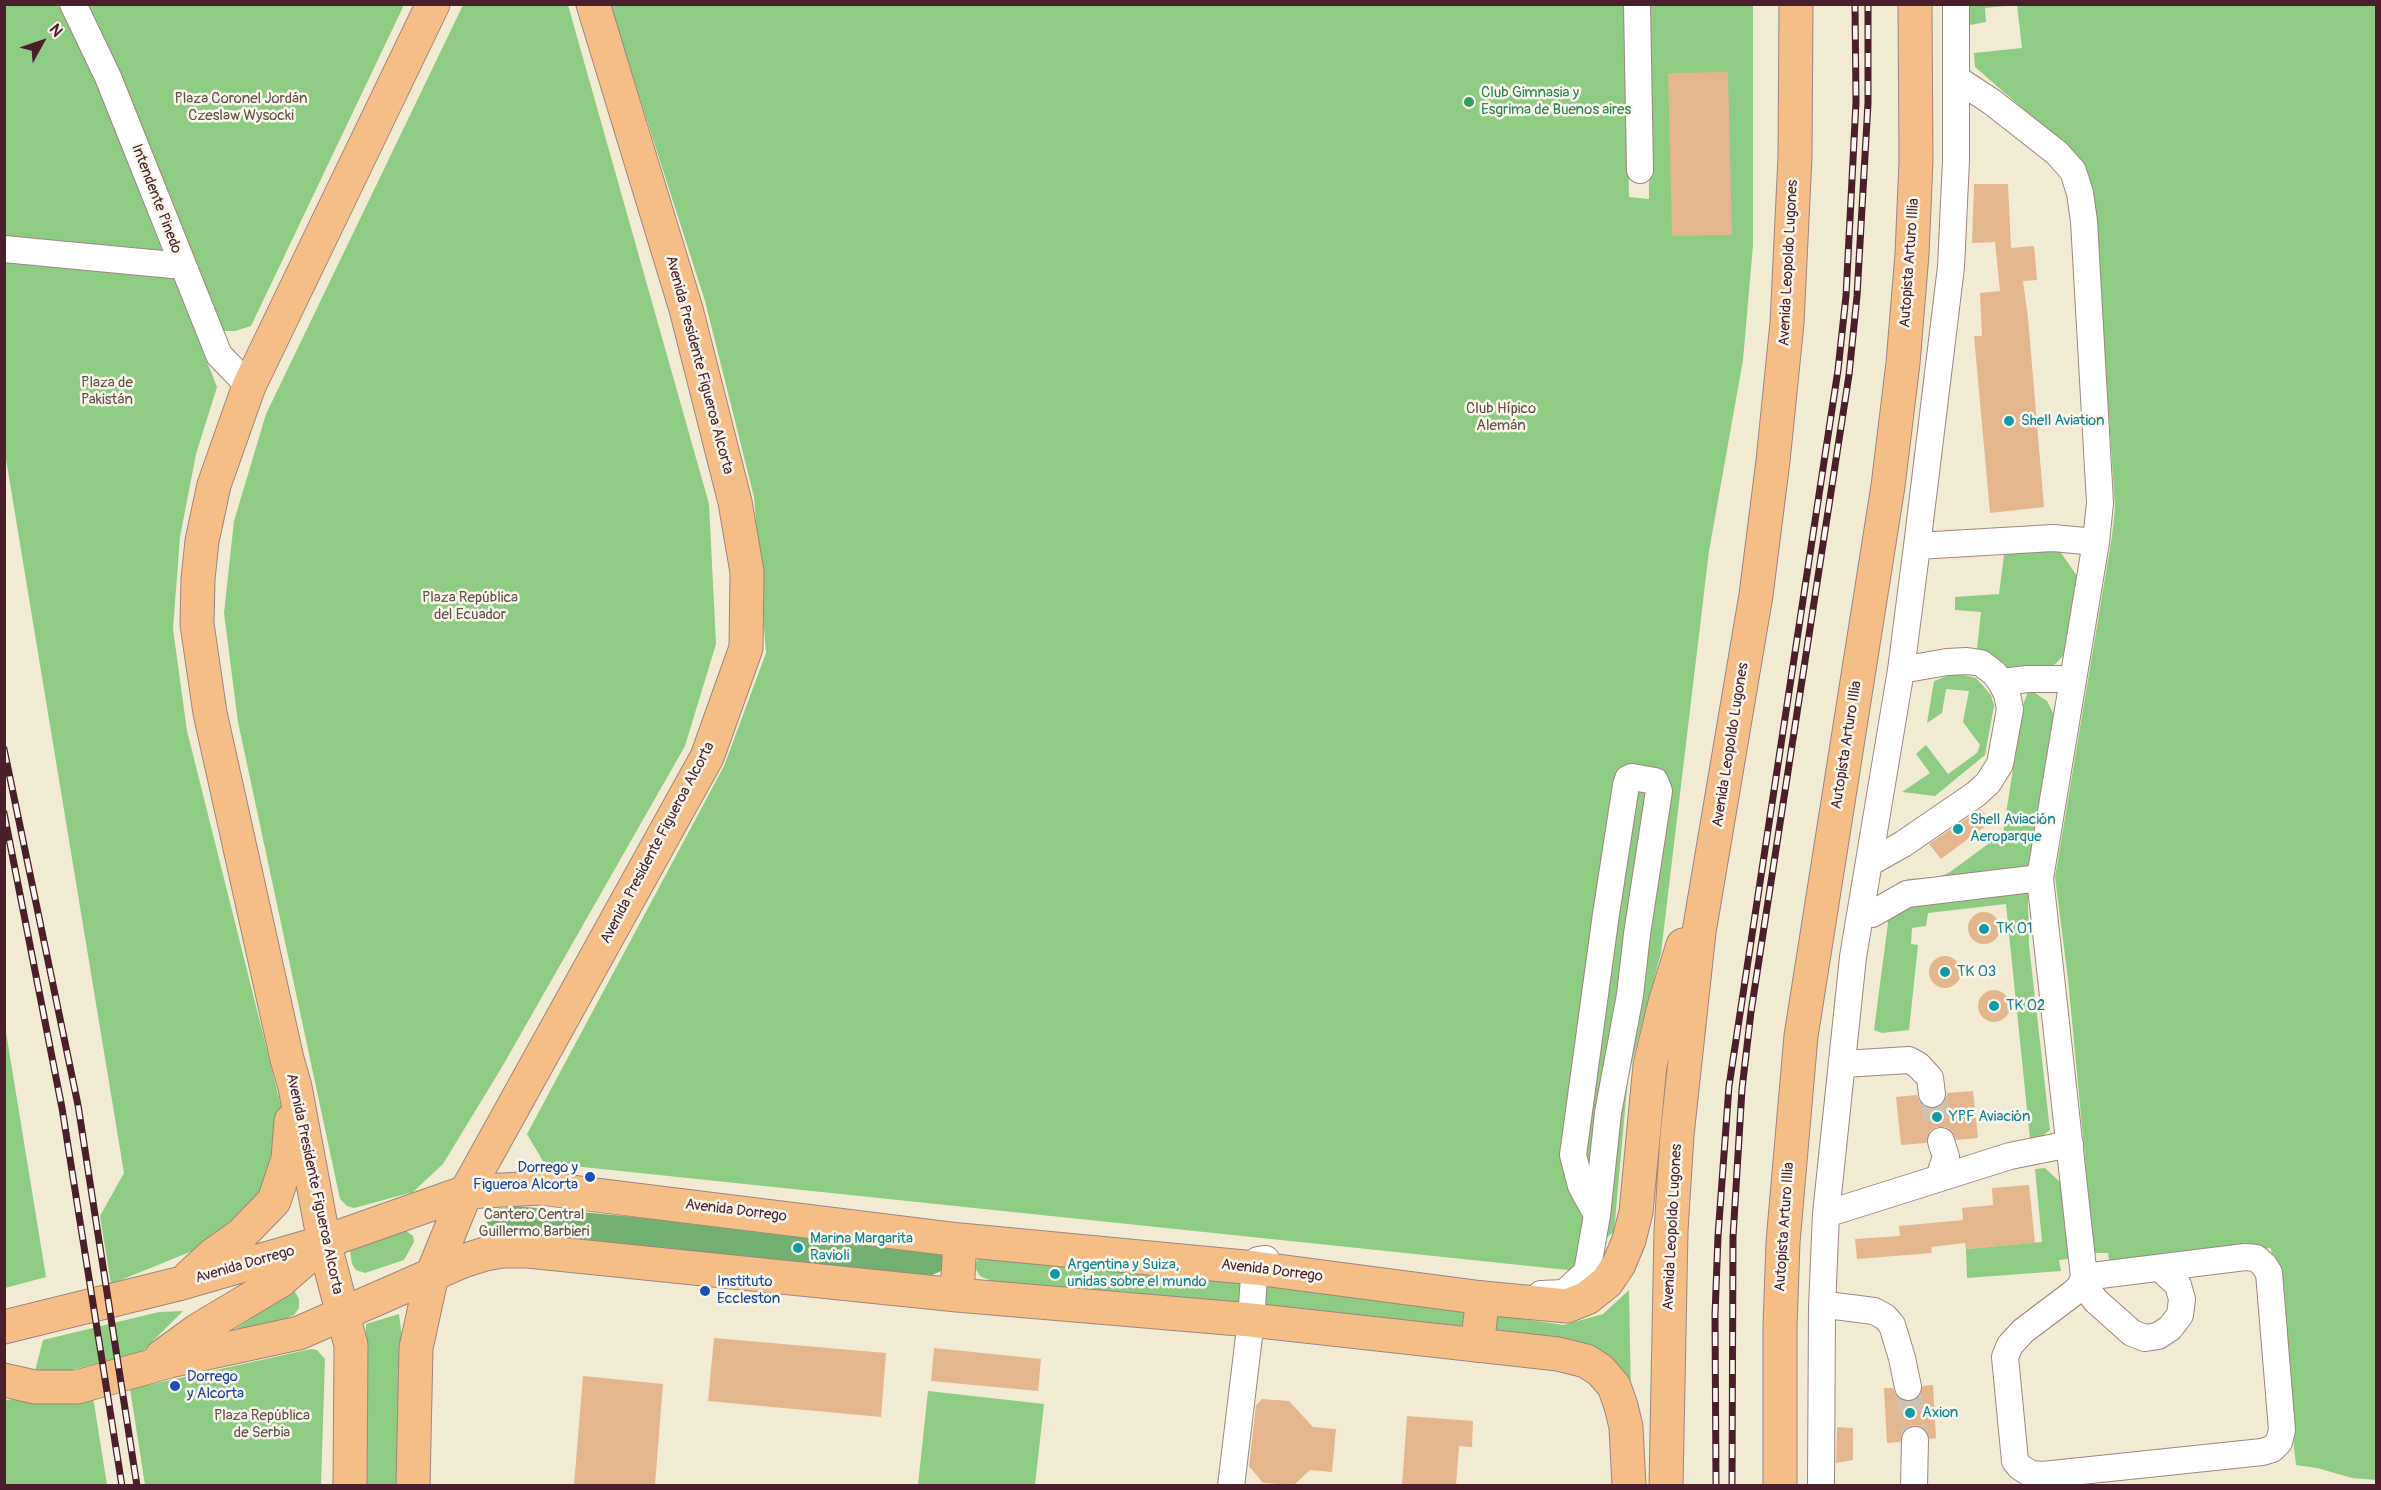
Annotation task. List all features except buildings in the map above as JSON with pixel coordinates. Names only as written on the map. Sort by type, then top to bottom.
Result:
[{"type":"main road","name":"Avenida Presidente Figueroa Alcorta","points":[[350,1485],[351,1345],[341,1316],[324,1242],[295,1087],[210,713],[197,624],[198,579],[202,541],[214,485],[249,386],[433,4]]},
{"type":"main road","name":"Avenida Presidente Figueroa Alcorta","points":[[413,1485],[416,1348],[432,1275],[466,1192],[707,757],[746,648],[747,572],[735,502],[686,309],[593,4]]},
{"type":"main road","name":"Avenida Leopoldo Lugones","points":[[1666,1485],[1671,1231],[1677,1135],[1699,932],[1756,595],[1773,462],[1786,322],[1795,157],[1796,4]]},
{"type":"main road","name":"Autopista Arturo Illia","points":[[1780,1485],[1780,1326],[1783,1242],[1801,1036],[1888,486],[1903,363],[1912,254],[1915,173],[1915,4]]},
{"type":"main road","name":"Avenida Dorrego","points":[[4,1327],[183,1283],[324,1242],[466,1192],[540,1188],[960,1239],[1255,1268],[1483,1298],[1567,1306],[1587,1298],[1607,1282],[1619,1264],[1629,1240],[1636,1212],[1646,1090],[1662,1015],[1713,852]]},
{"type":"main road","points":[[183,1283],[213,1255],[241,1235],[274,1201],[288,1159],[295,1087]]},
{"type":"main road","points":[[957,1295],[960,1239]]},
{"type":"main road","points":[[148,1367],[198,1330],[280,1281],[324,1242]]},
{"type":"main road","points":[[4,1380],[35,1387],[76,1388],[148,1367],[299,1333],[485,1254],[528,1251],[957,1295],[1251,1320],[1558,1354],[1586,1361],[1600,1370],[1614,1386],[1626,1427],[1629,1485]]},
{"type":"main road","points":[[1478,1345],[1483,1298]]},
{"type":"street","name":"Intendente Pinedo","points":[[73,4],[108,77],[219,355],[249,386]]},
{"type":"street","points":[[1637,4],[1640,170]]},
{"type":"street","points":[[1821,1485],[1822,1307],[1826,1214],[1853,957],[1871,862],[1901,670],[1951,267],[1956,160],[1956,4]]},
{"type":"street","points":[[1957,79],[1992,102],[2057,153],[2073,171],[2080,193],[2084,221],[2100,503],[2096,542],[2040,878],[2087,1289],[2096,1301],[2132,1333],[2145,1338],[2158,1336],[2170,1328],[2180,1315],[2181,1299],[2178,1285],[2160,1268]]},
{"type":"street","points":[[4,249],[183,266]]},
{"type":"street","points":[[1917,546],[2053,538],[2096,542]]},
{"type":"street","points":[[1871,862],[1976,795],[1988,783],[2000,764],[2010,708],[2001,682],[1981,663],[1967,661],[1901,670]]},
{"type":"street","points":[[2001,682],[2072,679]]},
{"type":"street","points":[[1231,1485],[1255,1268],[1258,1260],[1526,1294],[1564,1293],[1587,1272],[1597,1215],[1608,1113],[1630,995],[1659,791],[1655,782],[1632,777],[1628,779],[1624,796],[1573,1155],[1581,1186],[1597,1215]]},
{"type":"street","points":[[1861,913],[1872,914],[1907,894],[2040,878]]},
{"type":"street","points":[[1843,1064],[1909,1060],[1918,1065],[1930,1078],[1932,1094]]},
{"type":"street","points":[[1939,1177],[1946,1157],[1941,1141]]},
{"type":"street","points":[[1826,1214],[2010,1156],[2070,1143]]},
{"type":"street","points":[[2245,1257],[2256,1258],[2264,1265],[2269,1273],[2282,1430],[2279,1442],[2272,1449],[2262,1452],[2043,1475],[2031,1474],[2020,1467],[2015,1461],[2006,1357],[2010,1345],[2023,1331],[2072,1294],[2084,1278],[2160,1268],[2245,1257]]},
{"type":"street","points":[[1822,1307],[1835,1306],[1874,1311],[1885,1317],[1892,1325],[1908,1387]]},
{"type":"street","points":[[1914,1485],[1915,1440]]},
{"type":"green space","name":"Plaza de Pakistán","points":[[4,5],[61,5],[82,47],[217,387],[196,454],[180,537],[173,629],[187,731],[285,1122],[270,1188],[207,1245],[111,1284],[100,1216],[124,1173],[5,453]]},
{"type":"green space","name":"Plaza Coronel Jordán Czeslaw Wysocki","points":[[85,5],[404,5],[251,326],[235,331],[223,331],[212,319]]},
{"type":"green space","name":"Plaza República del Ecuador","points":[[463,5],[568,5],[709,504],[716,644],[685,746],[502,1067],[443,1164],[413,1192],[354,1208],[347,1206],[340,1199],[238,722],[224,613],[234,521],[266,414]]},
{"type":"green space","name":"Club Hípico Alemán","points":[[610,5],[1626,5],[1629,197],[1649,199],[1647,5],[1753,5],[1753,245],[1743,360],[1709,551],[1661,953],[1628,1077],[1614,1232],[1603,1240],[1587,1272],[544,1163],[527,1134],[724,766],[766,653],[754,497],[705,301]]},
{"type":"green space","points":[[1970,5],[2017,5],[1985,8],[1986,22],[1970,25]]},
{"type":"green space","points":[[2017,5],[2376,5],[2376,1480],[2352,1478],[2317,1468],[2296,1465],[2271,1248],[2110,1267],[2108,1253],[2094,1253],[2068,979],[2055,877],[2115,508],[2095,204],[2084,166],[2069,149],[1975,67],[1974,53],[2022,48]]},
{"type":"green space","points":[[2005,547],[2059,550],[2077,576],[2066,653],[2053,666],[2044,670],[2008,669],[1999,660],[1977,649],[1981,612],[1955,610],[1955,597],[1999,594]]},
{"type":"green space","points":[[1955,673],[1976,678],[1991,695],[1994,706],[1985,755],[1935,796],[1902,792],[1930,773],[1916,754],[1926,745],[1948,774],[1977,753],[1980,745],[1963,722],[1969,691],[1946,689],[1942,713],[1927,723],[1934,681]]},
{"type":"green space","points":[[2029,689],[2047,701],[2055,717],[2029,874],[2029,945],[2050,1130],[2038,1139],[2030,1139],[2006,904],[1928,913],[1926,926],[1912,928],[1911,944],[1918,945],[1909,1030],[1882,1033],[1874,1030],[1888,923],[1883,896],[1908,879],[1939,877],[1950,872],[2003,833],[2023,705]]},
{"type":"green space","points":[[4,1020],[46,1277],[5,1288],[4,1288]]},
{"type":"green space","points":[[2045,1168],[2060,1182],[2063,1193],[2071,1248],[2068,1259],[2059,1260],[2061,1271],[1967,1278],[1966,1249],[2042,1242],[2035,1169]]},
{"type":"green space","name":"Cantero Central Guillermo Barbieri","points":[[515,1206],[930,1244],[941,1250],[945,1262],[941,1271],[932,1275],[505,1237],[493,1233],[487,1223],[490,1215],[497,1209]]},
{"type":"green space","points":[[404,1229],[413,1236],[414,1242],[404,1260],[365,1273],[356,1270],[352,1264],[350,1250],[355,1243]]},
{"type":"green space","points":[[982,1254],[1242,1279],[1241,1301],[1229,1306],[994,1282],[980,1276],[974,1266]]},
{"type":"green space","points":[[1273,1282],[1564,1325],[1603,1314],[1629,1290],[1631,1399],[1625,1384],[1268,1308],[1263,1302],[1265,1286]]},
{"type":"green space","points":[[294,1290],[299,1299],[299,1308],[294,1315],[276,1323],[235,1329],[262,1311],[280,1292]]},
{"type":"green space","points":[[183,1311],[141,1353],[62,1372],[35,1371],[43,1340],[159,1312]]},
{"type":"green space","points":[[399,1314],[404,1353],[398,1485],[364,1486],[366,1324]]},
{"type":"green space","name":"Plaza República de Serbia","points":[[311,1349],[317,1350],[325,1359],[321,1485],[145,1485],[130,1389]]},
{"type":"green space","points":[[928,1391],[1044,1404],[1035,1485],[918,1485]]},
{"type":"green space","points":[[93,1397],[107,1485],[5,1485],[4,1400]]},
{"type":"tunnel","points":[[1932,1094],[1941,1141]]},
{"type":"tunnel","points":[[1908,1387],[1915,1440]]},
{"type":"railway","points":[[1716,1486],[1715,1315],[1718,1236],[1729,1086],[1838,370],[1846,296],[1856,102],[1855,4]]},
{"type":"railway","points":[[1732,1486],[1733,1237],[1742,1089],[1751,1012],[1849,375],[1857,296],[1868,103],[1868,4]]},
{"type":"railway","points":[[4,749],[78,1105],[137,1486]]},
{"type":"railway","points":[[4,813],[62,1108],[122,1486]]},
{"type":"place","name":"Club Gimnasia y Esgrima de Buenos aires","points":[[1469,102]]},
{"type":"place","name":"Shell Aviation","points":[[2009,421]]},
{"type":"place","name":"Shell Aviación Aeroparque","points":[[1958,829]]},
{"type":"place","name":"TK 01","points":[[1984,929]]},
{"type":"place","name":"TK 03","points":[[1945,972]]},
{"type":"place","name":"TK 02","points":[[1994,1006]]},
{"type":"place","name":"YPF Aviación","points":[[1937,1117]]},
{"type":"place","name":"Dorrego y Figueroa Alcorta","points":[[590,1177]]},
{"type":"place","name":"Marina Margarita Ravioli","points":[[798,1248]]},
{"type":"place","name":"Argentina y Suiza, unidas sobre el mundo","points":[[1055,1274]]},
{"type":"place","name":"Instituto Eccleston","points":[[705,1291]]},
{"type":"place","name":"Dorrego y Alcorta","points":[[175,1386]]},
{"type":"place","name":"Axion","points":[[1910,1413]]}]
